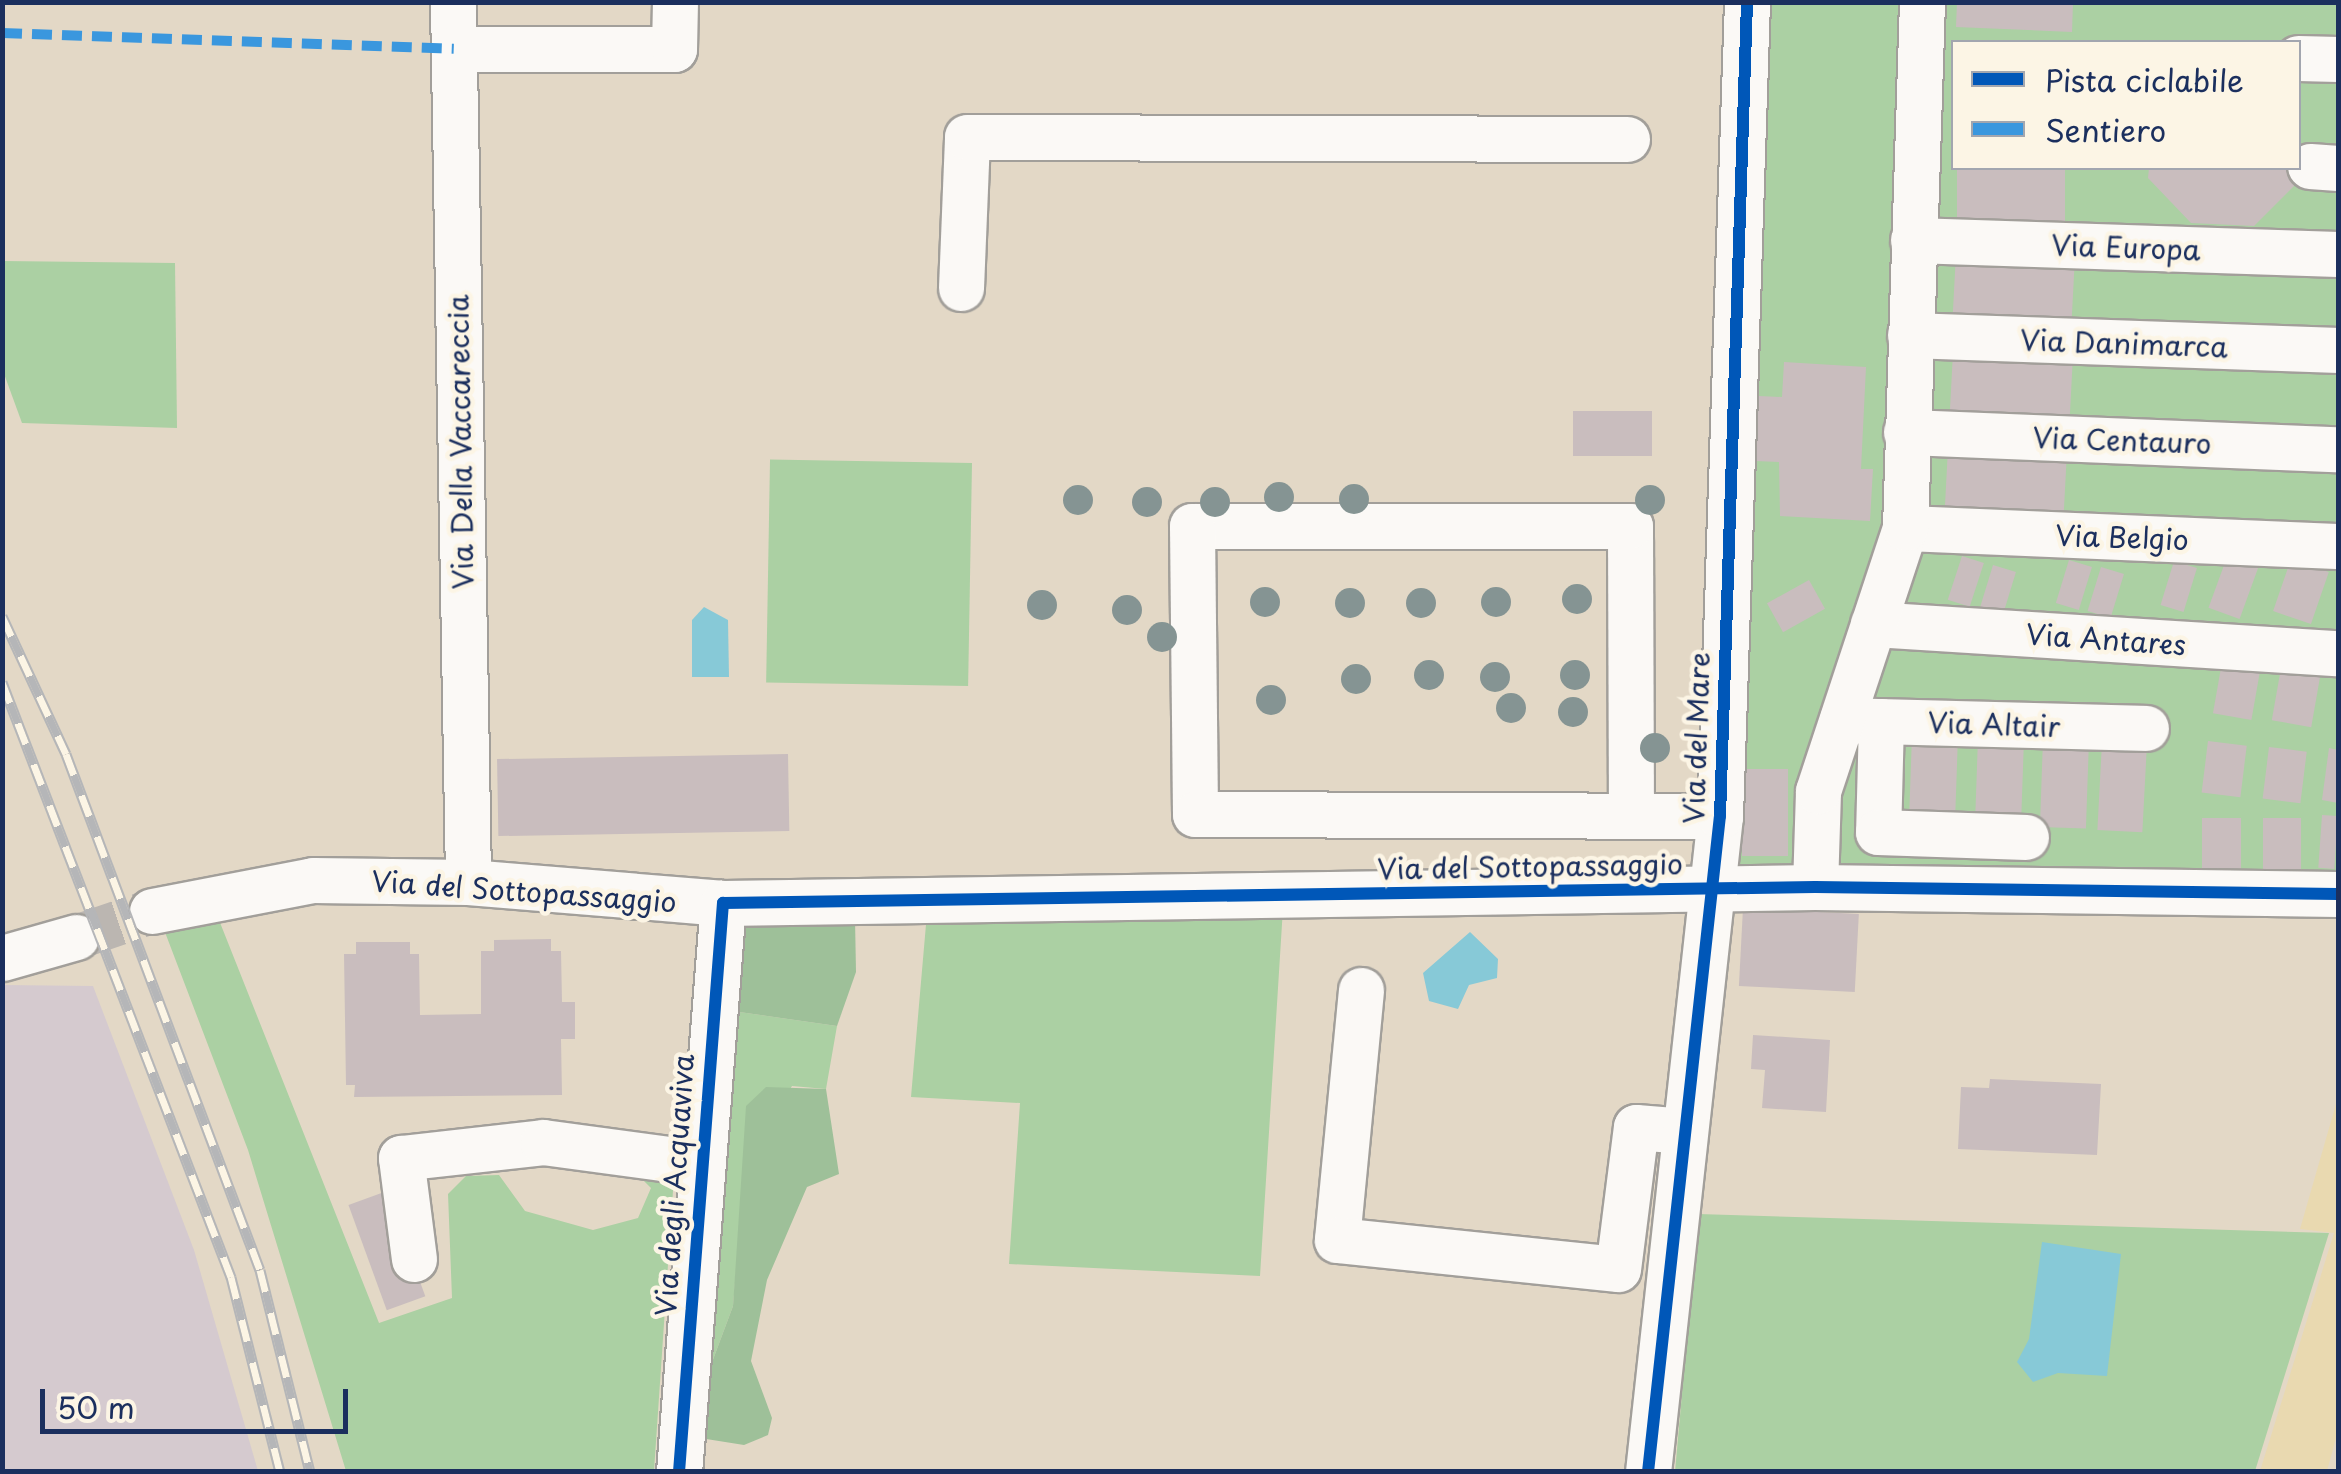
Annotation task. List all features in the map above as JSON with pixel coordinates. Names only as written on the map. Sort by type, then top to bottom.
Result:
[{"type":"street","name":"Via Della Vaccareccia","points":[[454,2],[468,882]]},
{"type":"street","points":[[454,49],[674,49],[675,2]]},
{"type":"street","name":"Via del Mare","points":[[1648,1472],[1720,816],[1747,2]]},
{"type":"street","points":[[1933,29],[1936,138],[1913,240],[1905,528],[1873,624],[1862,720],[1878,832],[2026,838]]},
{"type":"street","points":[[2301,58],[2338,60]]},
{"type":"street","points":[[961,288],[966,137],[1627,138]]},
{"type":"street","name":"Via Europa","points":[[1913,240],[2338,254]]},
{"type":"street","name":"Via Danimarca","points":[[1910,335],[2338,350]]},
{"type":"street","name":"Via Centauro","points":[[1906,432],[2338,449]]},
{"type":"street","points":[[1631,815],[1630,526],[1192,526],[1195,814],[1720,816]]},
{"type":"street","name":"Via Belgio","points":[[1905,528],[2338,546]]},
{"type":"street","name":"Via Antares","points":[[1873,624],[2338,653]]},
{"type":"street","points":[[1816,887],[1818,792],[1862,720]]},
{"type":"street","name":"Via Altair","points":[[1862,720],[2146,728]]},
{"type":"street","name":"Via del Sottopassaggio","points":[[152,910],[314,880],[468,882],[723,903],[1816,887],[2338,894]]},
{"type":"street","name":"Via degli Acquaviva","points":[[680,1472],[699,1162],[723,903]]},
{"type":"street","points":[[2,958],[76,936]]},
{"type":"street","points":[[1360,990],[1337,1240],[1618,1269],[1636,1127],[1685,1131]]},
{"type":"street","points":[[414,1260],[400,1158],[543,1142],[699,1162]]},
{"type":"shaded area","points":[[3,985],[93,986],[194,1250],[258,1471],[3,1471]]},
{"type":"green space","points":[[1762,3],[2338,3],[2338,885],[1729,870]]},
{"type":"green space","points":[[3,261],[175,263],[177,428],[22,423],[3,371]]},
{"type":"green space","points":[[770,459],[972,463],[968,686],[766,682]]},
{"type":"green space","points":[[1283,908],[1260,1276],[1009,1264],[1020,1103],[911,1097],[927,913]]},
{"type":"green space","points":[[217,915],[379,1323],[452,1298],[448,1194],[466,1176],[499,1175],[525,1211],[593,1230],[638,1218],[651,1188],[637,1174],[674,1176],[654,1471],[346,1471],[248,1150],[163,927]]},
{"type":"green space","points":[[855,919],[856,972],[837,1026],[725,1010],[735,922]]},
{"type":"green space","points":[[725,1010],[837,1026],[826,1089],[792,1086],[745,1165],[733,1306],[702,1389]]},
{"type":"green space","points":[[766,1087],[826,1089],[839,1174],[807,1187],[767,1280],[751,1361],[772,1418],[768,1435],[744,1445],[700,1438],[702,1389],[733,1306],[746,1106]]},
{"type":"green space","points":[[1698,1214],[2329,1233],[2255,1471],[1675,1472]]},
{"type":"sand","points":[[2338,1097],[2338,1431],[2327,1471],[2260,1471],[2334,1233],[2300,1229]]},
{"type":"water","points":[[704,607],[728,620],[729,677],[692,677],[692,620]]},
{"type":"water","points":[[1470,932],[1498,959],[1497,978],[1469,985],[1458,1009],[1429,1001],[1423,973]]},
{"type":"water","points":[[2042,1242],[2121,1254],[2107,1376],[2058,1373],[2033,1382],[2017,1362],[2029,1339]]},
{"type":"building","points":[[1957,2],[2073,2],[2072,32],[1956,27]]},
{"type":"building","points":[[1957,170],[2065,170],[2065,224],[1957,224]]},
{"type":"building","points":[[2149,170],[2297,170],[2297,183],[2254,226],[2191,223],[2148,178]]},
{"type":"building","points":[[1956,253],[2075,259],[2071,328],[1952,322]]},
{"type":"building","points":[[1953,352],[2073,358],[2069,427],[1949,421]]},
{"type":"building","points":[[1784,362],[1866,367],[1861,469],[1873,469],[1870,521],[1780,516],[1779,462],[1755,461],[1759,396],[1782,397]]},
{"type":"building","points":[[1573,411],[1652,411],[1652,456],[1573,456]]},
{"type":"building","points":[[1948,448],[2067,454],[2063,524],[1944,518]]},
{"type":"building","points":[[1962,556],[1984,563],[1970,607],[1948,600]]},
{"type":"building","points":[[2227,557],[2258,568],[2240,619],[2209,608]]},
{"type":"building","points":[[2291,559],[2329,572],[2311,624],[2273,611]]},
{"type":"building","points":[[2069,560],[2092,567],[2079,610],[2056,603]]},
{"type":"building","points":[[2174,561],[2197,568],[2184,612],[2161,605]]},
{"type":"building","points":[[1993,565],[2016,572],[2003,616],[1980,609]]},
{"type":"building","points":[[2101,567],[2124,574],[2111,618],[2088,611]]},
{"type":"building","points":[[1809,580],[1825,609],[1783,632],[1767,603]]},
{"type":"building","points":[[2222,662],[2260,669],[2251,720],[2213,713]]},
{"type":"building","points":[[2281,668],[2320,675],[2311,727],[2272,720]]},
{"type":"building","points":[[1912,735],[1958,737],[1955,825],[1909,823]]},
{"type":"building","points":[[1978,738],[2024,740],[2021,828],[1975,826]]},
{"type":"building","points":[[2043,739],[2089,741],[2086,829],[2040,827]]},
{"type":"building","points":[[2208,741],[2247,746],[2240,797],[2202,793]]},
{"type":"building","points":[[2102,742],[2147,744],[2142,832],[2097,830]]},
{"type":"building","points":[[2269,747],[2307,752],[2300,803],[2263,799]]},
{"type":"building","points":[[2329,748],[2338,750],[2338,803],[2322,800]]},
{"type":"building","points":[[788,754],[789,831],[498,836],[497,759]]},
{"type":"building","points":[[1742,769],[1788,769],[1788,856],[1742,856]]},
{"type":"building","points":[[2322,815],[2338,816],[2334,869],[2318,868]]},
{"type":"building","points":[[2202,818],[2241,818],[2241,870],[2202,870]]},
{"type":"building","points":[[2263,818],[2301,818],[2301,870],[2263,870]]},
{"type":"building","points":[[1743,908],[1859,914],[1855,992],[1739,986]]},
{"type":"building","points":[[551,939],[551,951],[561,951],[562,1002],[575,1002],[575,1039],[561,1039],[562,1095],[354,1097],[355,1085],[346,1085],[344,954],[356,954],[356,942],[410,942],[410,954],[419,954],[420,1015],[481,1014],[481,951],[494,951],[494,940]]},
{"type":"building","points":[[1753,1035],[1830,1040],[1826,1112],[1762,1108],[1765,1070],[1751,1069]]},
{"type":"building","points":[[1990,1079],[2101,1084],[2097,1155],[1958,1149],[1961,1087],[1989,1088]]},
{"type":"building","points":[[387,1191],[425,1296],[387,1310],[348,1205]]},
{"type":"tunnel","points":[[76,937],[152,911]]},
{"type":"railway","points":[[2,616],[66,754],[260,1270],[310,1472]]},
{"type":"railway","points":[[2,682],[231,1277],[280,1472]]},
{"type":"marked path","points":[[2,33],[454,49]]},
{"type":"cycle path","points":[[1648,1472],[1720,816],[1747,2]]},
{"type":"cycle path","points":[[679,1472],[723,903],[1815,887],[2338,894]]}]
